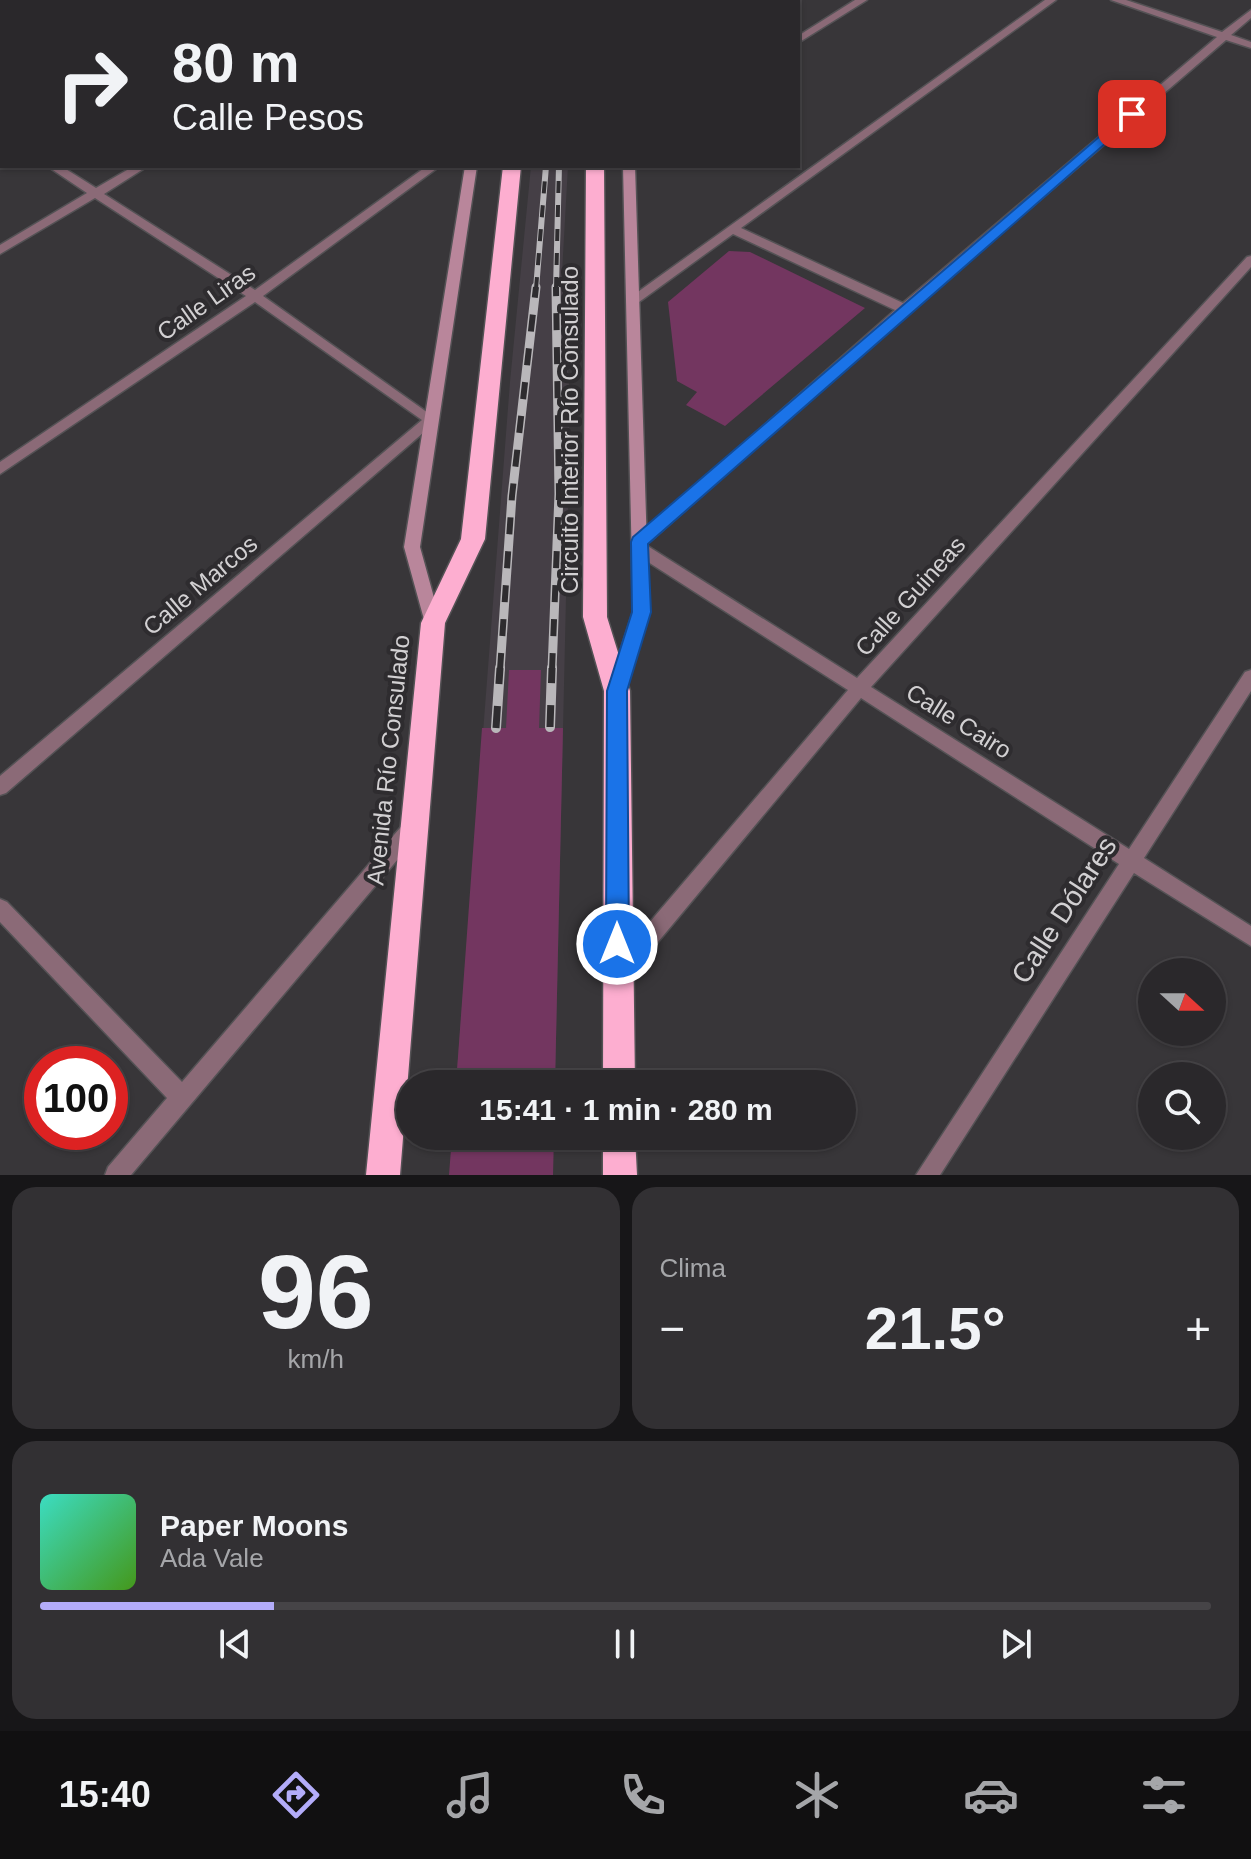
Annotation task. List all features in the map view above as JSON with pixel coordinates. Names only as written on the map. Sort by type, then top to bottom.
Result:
[{"type":"highway","points":[[433,623],[473,539],[512,168]]},
{"type":"highway","name":"Circuito Interior Río Consulado","points":[[595,168],[595,617],[617,691]]},
{"type":"highway","name":"Avenida Río Consulado","points":[[383,1175],[433,623]]},
{"type":"highway","points":[[617,691],[619,1070]]},
{"type":"highway","points":[[619,1150],[620,1175]]},
{"type":"main road","name":"Avenida Río Consulado","points":[[433,623],[412,547],[471,168]]},
{"type":"main road","points":[[617,691],[641,612],[629,168]]},
{"type":"street","points":[[800,39],[862,0]]},
{"type":"street","points":[[634,299],[1051,0]]},
{"type":"street","points":[[1116,0],[1251,45]]},
{"type":"street","points":[[640,546],[904,309],[1251,13]]},
{"type":"street","points":[[56,168],[255,296],[431,420]]},
{"type":"street","points":[[0,250],[139,168]]},
{"type":"street","name":"Calle Liras","points":[[0,469],[255,296],[431,168]]},
{"type":"street","points":[[733,229],[904,309]]},
{"type":"street","name":"Calle Guineas","points":[[617,976],[860,687],[1251,260]]},
{"type":"street","name":"Calle Marcos","points":[[0,787],[431,420]]},
{"type":"street","name":"Calle Cairo","points":[[640,546],[1251,937]]},
{"type":"street","name":"Calle Dólares","points":[[927,1175],[1251,677]]},
{"type":"street","points":[[116,1175],[413,827]]},
{"type":"street","points":[[0,908],[183,1099]]},
{"type":"shaded area","points":[[531,168],[568,168],[562,273],[569,383],[569,464],[555,1070],[457,1070],[510,382]]},
{"type":"building","points":[[729,251],[750,252],[865,308],[725,426],[686,405],[697,392],[677,381],[668,302]]},
{"type":"building","points":[[509,670],[541,670],[539,728],[563,728],[555,1070],[457,1070],[482,728],[506,728]]},
{"type":"building","points":[[451,1150],[554,1150],[553,1175],[449,1175]]},
{"type":"railway","points":[[536,289],[546,168]]},
{"type":"railway","points":[[556,288],[559,168]]},
{"type":"railway","points":[[500,670],[512,496],[536,287]]},
{"type":"railway","points":[[552,670],[559,494],[556,288]]},
{"type":"railway","points":[[496,728],[500,668]]},
{"type":"railway","points":[[550,727],[552,668]]},
{"type":"route","points":[[617,944],[617,691],[641,612],[640,542],[904,309],[1132,114]]}]
